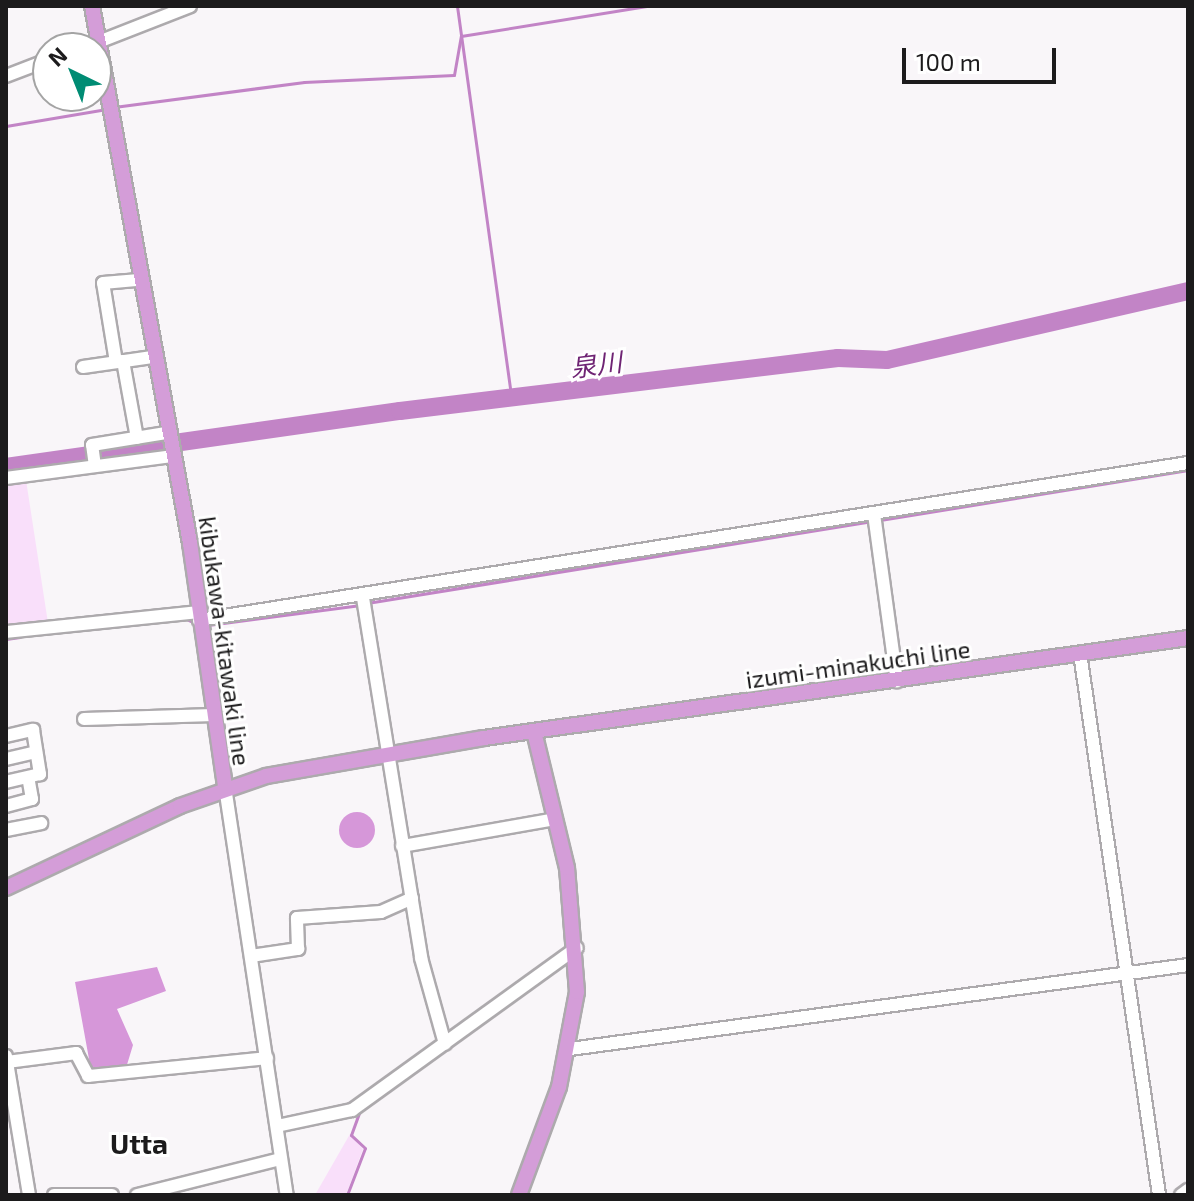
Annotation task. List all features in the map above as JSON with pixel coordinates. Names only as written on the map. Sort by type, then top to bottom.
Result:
[{"type":"main road","name":"kibukawa-kitawaki line","points":[[92,6],[98,32]]},
{"type":"main road","name":"kibukawa-kitawaki line","points":[[112,111],[225,787],[387,753],[534,732]]},
{"type":"main road","name":"izumi-minakuchi line","points":[[534,732],[1188,638]]},
{"type":"main road","points":[[519,1195],[570,1049],[577,948],[555,819],[534,732]]},
{"type":"main road","points":[[6,888],[225,787]]},
{"type":"street","points":[[112,38],[190,6]]},
{"type":"street","points":[[6,76],[32,66]]},
{"type":"street","points":[[137,438],[103,283],[139,280]]},
{"type":"street","points":[[83,367],[152,357]]},
{"type":"street","points":[[95,466],[92,445],[166,433]]},
{"type":"street","points":[[6,478],[172,456]]},
{"type":"street","points":[[6,632],[363,598],[1188,463]]},
{"type":"street","points":[[874,514],[897,681]]},
{"type":"street","points":[[363,598],[402,846],[445,1044]]},
{"type":"street","points":[[1080,653],[1159,1195]]},
{"type":"street","points":[[84,719],[214,715]]},
{"type":"street","points":[[6,736],[33,730],[40,774],[6,782]]},
{"type":"street","points":[[6,759],[36,752]]},
{"type":"street","points":[[6,806],[32,799],[28,777]]},
{"type":"street","points":[[225,787],[287,1195]]},
{"type":"street","points":[[402,846],[555,819]]},
{"type":"street","points":[[6,830],[41,823]]},
{"type":"street","points":[[251,956],[298,949],[297,918],[381,912],[412,898]]},
{"type":"street","points":[[277,1126],[352,1110],[577,948]]},
{"type":"street","points":[[570,1049],[1188,965]]},
{"type":"street","points":[[29,1195],[9,1090],[7,1059],[76,1053],[88,1076],[267,1058]]},
{"type":"street","points":[[137,1195],[177,1189],[280,1159]]},
{"type":"street","points":[[1181,1195],[1188,1190]]},
{"type":"street","points":[[54,1195],[112,1195]]},
{"type":"shaded area","points":[[26,480],[48,623],[6,628],[6,483]]},
{"type":"shaded area","points":[[357,812],[370,817],[375,830],[370,843],[357,848],[344,843],[339,830],[344,817]]},
{"type":"shaded area","points":[[157,967],[166,991],[117,1009],[133,1045],[126,1068],[91,1070],[75,982]]},
{"type":"shaded area","points":[[350,1134],[363,1149],[346,1195],[315,1195]]},
{"type":"waterway","points":[[457,6],[512,401]]},
{"type":"waterway","points":[[461,36],[647,6]]},
{"type":"waterway","points":[[114,107],[304,82],[454,75],[461,36]]},
{"type":"waterway","points":[[6,126],[89,112]]},
{"type":"waterway","name":"泉川","points":[[6,467],[400,411],[838,358],[887,360],[1188,291]]},
{"type":"waterway","points":[[880,520],[1188,470]]},
{"type":"waterway","points":[[367,603],[872,521]]},
{"type":"waterway","points":[[208,625],[359,605]]},
{"type":"waterway","points":[[184,618],[197,624]]},
{"type":"waterway","points":[[6,639],[20,637]]},
{"type":"waterway","points":[[347,1195],[365,1148],[351,1135],[360,1110]]},
{"type":"district","name":"Utta","points":[[139,1143]]}]
